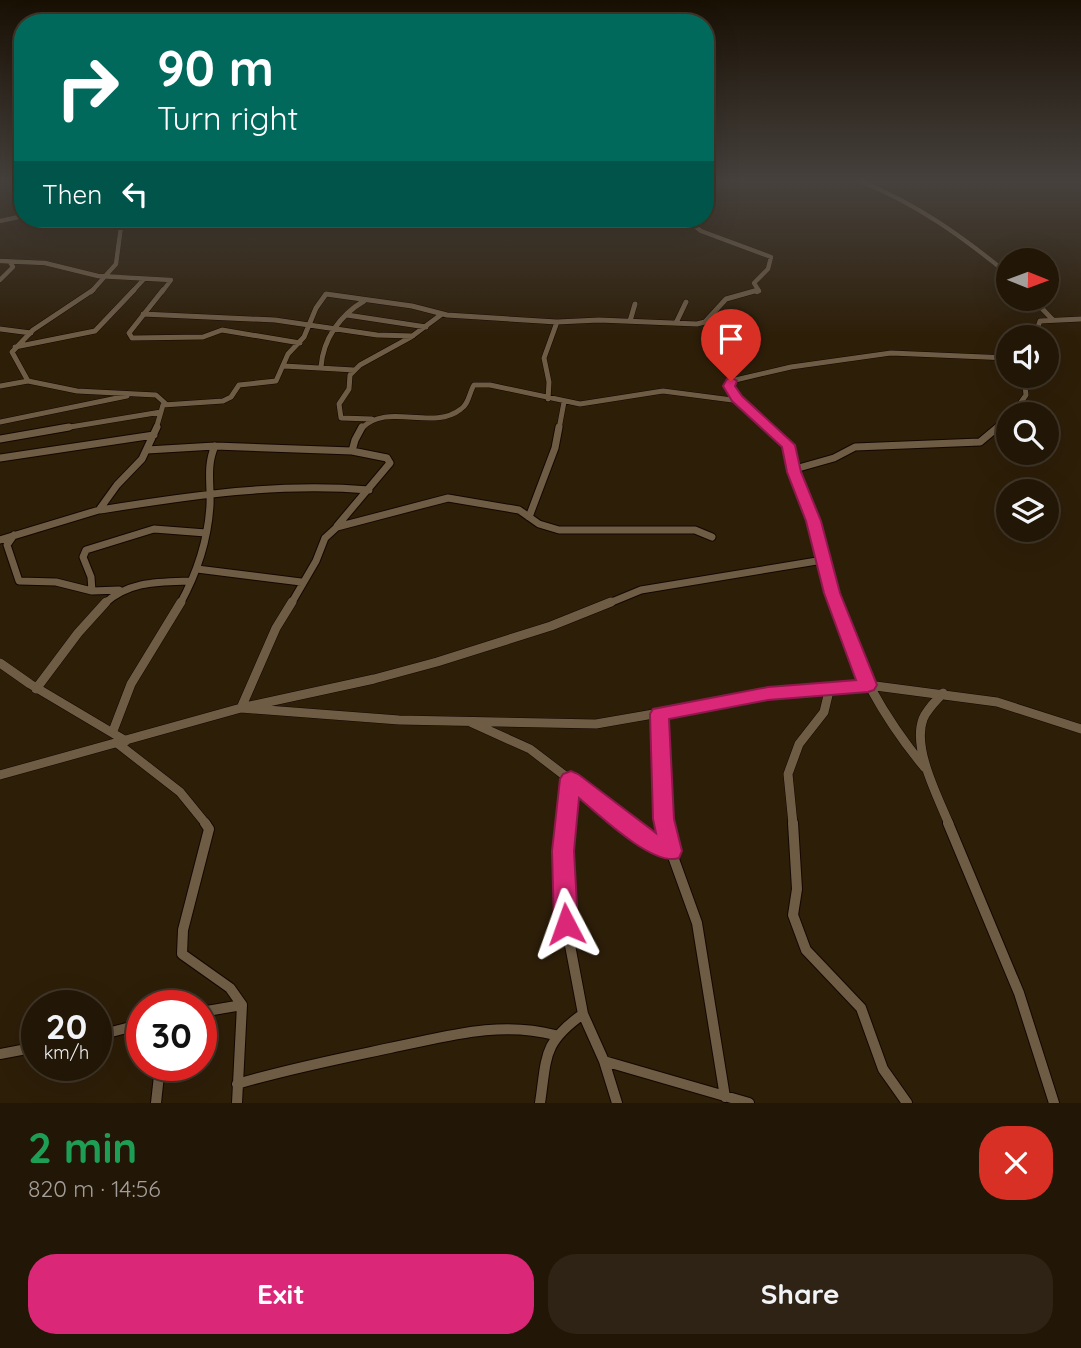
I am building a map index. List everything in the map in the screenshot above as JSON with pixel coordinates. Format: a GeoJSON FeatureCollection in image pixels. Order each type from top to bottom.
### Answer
{"type":"FeatureCollection","features":[{"type":"Feature","properties":{"kind":"street"},"geometry":{"type":"LineString","coordinates":[[13,350],[31,333],[87,295],[107,277],[118,259],[117,233]]}},
{"type":"Feature","properties":{"kind":"street"},"geometry":{"type":"LineString","coordinates":[[99,510],[117,485],[137,466],[147,450],[161,407],[166,404],[223,401],[231,397],[239,385],[276,381],[288,354],[300,343],[316,308],[326,294],[423,308],[442,314],[557,322],[702,324],[726,299],[759,291],[754,282],[768,269],[772,260],[763,252],[708,233]]}},
{"type":"Feature","properties":{"kind":"street"},"geometry":{"type":"LineString","coordinates":[[956,233],[996,265]]}},
{"type":"Feature","properties":{"kind":"street"},"geometry":{"type":"LineString","coordinates":[[0,261],[44,263],[107,277],[171,281],[135,322],[129,336],[203,337],[222,330],[300,343]]}},
{"type":"Feature","properties":{"kind":"street"},"geometry":{"type":"LineString","coordinates":[[0,280],[13,267],[10,262]]}},
{"type":"Feature","properties":{"kind":"street"},"geometry":{"type":"LineString","coordinates":[[0,354],[95,331],[144,279]]}},
{"type":"Feature","properties":{"kind":"street"},"geometry":{"type":"LineString","coordinates":[[321,367],[321,351],[335,329],[356,305],[368,300]]}},
{"type":"Feature","properties":{"kind":"street"},"geometry":{"type":"LineString","coordinates":[[676,323],[686,302]]}},
{"type":"Feature","properties":{"kind":"street"},"geometry":{"type":"LineString","coordinates":[[630,321],[635,304]]}},
{"type":"Feature","properties":{"kind":"street"},"geometry":{"type":"LineString","coordinates":[[1046,312],[1053,319]]}},
{"type":"Feature","properties":{"kind":"street"},"geometry":{"type":"LineString","coordinates":[[143,314],[251,319],[309,324],[377,335],[413,336]]}},
{"type":"Feature","properties":{"kind":"street"},"geometry":{"type":"LineString","coordinates":[[442,314],[413,336],[354,370],[350,376],[349,389],[339,404],[341,418],[423,417],[459,411],[465,406],[471,388],[478,384],[564,402],[595,403],[663,391],[740,401]]}},
{"type":"Feature","properties":{"kind":"street"},"geometry":{"type":"LineString","coordinates":[[347,315],[426,327]]}},
{"type":"Feature","properties":{"kind":"street"},"geometry":{"type":"LineString","coordinates":[[1037,325],[1053,319],[1081,319]]}},
{"type":"Feature","properties":{"kind":"street"},"geometry":{"type":"LineString","coordinates":[[548,399],[549,382],[544,358],[557,322]]}},
{"type":"Feature","properties":{"kind":"street"},"geometry":{"type":"LineString","coordinates":[[0,329],[31,333]]}},
{"type":"Feature","properties":{"kind":"street"},"geometry":{"type":"LineString","coordinates":[[13,350],[28,381]]}},
{"type":"Feature","properties":{"kind":"street"},"geometry":{"type":"LineString","coordinates":[[927,771],[907,747],[868,685],[836,606],[814,521],[788,445],[740,401],[729,386],[731,381],[818,362],[900,353],[996,357]]}},
{"type":"Feature","properties":{"kind":"street"},"geometry":{"type":"LineString","coordinates":[[284,366],[354,370]]}},
{"type":"Feature","properties":{"kind":"street"},"geometry":{"type":"LineString","coordinates":[[0,386],[28,381],[78,391],[141,393],[162,397],[166,404]]}},
{"type":"Feature","properties":{"kind":"street"},"geometry":{"type":"LineString","coordinates":[[0,422],[141,393]]}},
{"type":"Feature","properties":{"kind":"street"},"geometry":{"type":"LineString","coordinates":[[529,517],[548,474],[564,402]]}},
{"type":"Feature","properties":{"kind":"street"},"geometry":{"type":"LineString","coordinates":[[0,439],[161,412]]}},
{"type":"Feature","properties":{"kind":"street"},"geometry":{"type":"LineString","coordinates":[[352,451],[356,435],[372,419]]}},
{"type":"Feature","properties":{"kind":"street"},"geometry":{"type":"LineString","coordinates":[[795,469],[834,458],[855,447],[980,442],[996,429]]}},
{"type":"Feature","properties":{"kind":"street"},"geometry":{"type":"LineString","coordinates":[[0,458],[154,435]]}},
{"type":"Feature","properties":{"kind":"street"},"geometry":{"type":"LineString","coordinates":[[147,450],[215,446],[352,451],[390,460],[384,472],[325,538],[316,561],[301,582],[255,671],[241,708]]}},
{"type":"Feature","properties":{"kind":"street"},"geometry":{"type":"LineString","coordinates":[[113,731],[119,704],[132,678],[197,569],[206,533],[210,491],[207,467],[215,446]]}},
{"type":"Feature","properties":{"kind":"street"},"geometry":{"type":"LineString","coordinates":[[0,540],[99,510],[210,491],[303,484],[369,490]]}},
{"type":"Feature","properties":{"kind":"street"},"geometry":{"type":"LineString","coordinates":[[337,527],[448,498],[519,510],[545,527],[559,530],[695,530],[712,537]]}},
{"type":"Feature","properties":{"kind":"street"},"geometry":{"type":"LineString","coordinates":[[92,591],[91,577],[83,557],[86,550],[154,529],[206,533]]}},
{"type":"Feature","properties":{"kind":"street"},"geometry":{"type":"LineString","coordinates":[[14,535],[7,545],[19,581],[56,582],[92,591],[190,581]]}},
{"type":"Feature","properties":{"kind":"street"},"geometry":{"type":"LineString","coordinates":[[0,775],[241,708],[374,679],[437,662],[551,626],[641,590],[823,560]]}},
{"type":"Feature","properties":{"kind":"street"},"geometry":{"type":"LineString","coordinates":[[197,569],[301,582]]}},
{"type":"Feature","properties":{"kind":"street"},"geometry":{"type":"LineString","coordinates":[[36,689],[96,612],[121,590]]}},
{"type":"Feature","properties":{"kind":"street"},"geometry":{"type":"LineString","coordinates":[[0,663],[36,689],[90,716],[113,731],[121,742],[172,785],[203,817],[209,828],[207,844],[190,895],[183,930],[182,954],[195,967],[226,982],[237,993],[242,1005],[237,1103]]}},
{"type":"Feature","properties":{"kind":"street"},"geometry":{"type":"LineString","coordinates":[[241,708],[399,720],[596,724],[768,694],[868,685],[997,702],[1081,729]]}},
{"type":"Feature","properties":{"kind":"street"},"geometry":{"type":"LineString","coordinates":[[830,687],[824,712],[799,744],[788,774],[797,860],[797,889],[793,915],[806,950],[861,1008],[883,1069],[908,1103]]}},
{"type":"Feature","properties":{"kind":"street"},"geometry":{"type":"LineString","coordinates":[[943,693],[924,713],[920,733],[927,771],[1019,993],[1054,1103]]}},
{"type":"Feature","properties":{"kind":"street"},"geometry":{"type":"LineString","coordinates":[[659,714],[664,819],[671,851],[696,923],[725,1097]]}},
{"type":"Feature","properties":{"kind":"street"},"geometry":{"type":"LineString","coordinates":[[467,720],[531,749],[641,836],[671,851]]}},
{"type":"Feature","properties":{"kind":"street"},"geometry":{"type":"LineString","coordinates":[[571,779],[562,881],[572,967],[583,1014],[604,1061],[617,1103]]}},
{"type":"Feature","properties":{"kind":"street"},"geometry":{"type":"LineString","coordinates":[[217,1009],[242,1005]]}},
{"type":"Feature","properties":{"kind":"street"},"geometry":{"type":"LineString","coordinates":[[540,1103],[546,1053],[555,1035],[583,1014]]}},
{"type":"Feature","properties":{"kind":"street"},"geometry":{"type":"LineString","coordinates":[[237,1084],[286,1069],[491,1028],[533,1029],[555,1035]]}},
{"type":"Feature","properties":{"kind":"street"},"geometry":{"type":"LineString","coordinates":[[0,1054],[21,1051]]}},
{"type":"Feature","properties":{"kind":"street"},"geometry":{"type":"LineString","coordinates":[[604,1061],[703,1097],[725,1097],[749,1103]]}},
{"type":"Feature","properties":{"kind":"street"},"geometry":{"type":"LineString","coordinates":[[156,1103],[158,1081]]}},
{"type":"Feature","properties":{"kind":"route"},"geometry":{"type":"LineString","coordinates":[[566,924],[562,881],[563,851],[571,779],[641,836],[671,851],[664,819],[659,714],[809,688],[868,685],[860,671],[832,593],[814,521],[794,472],[788,445],[737,398],[729,386],[731,381]]}}]}
